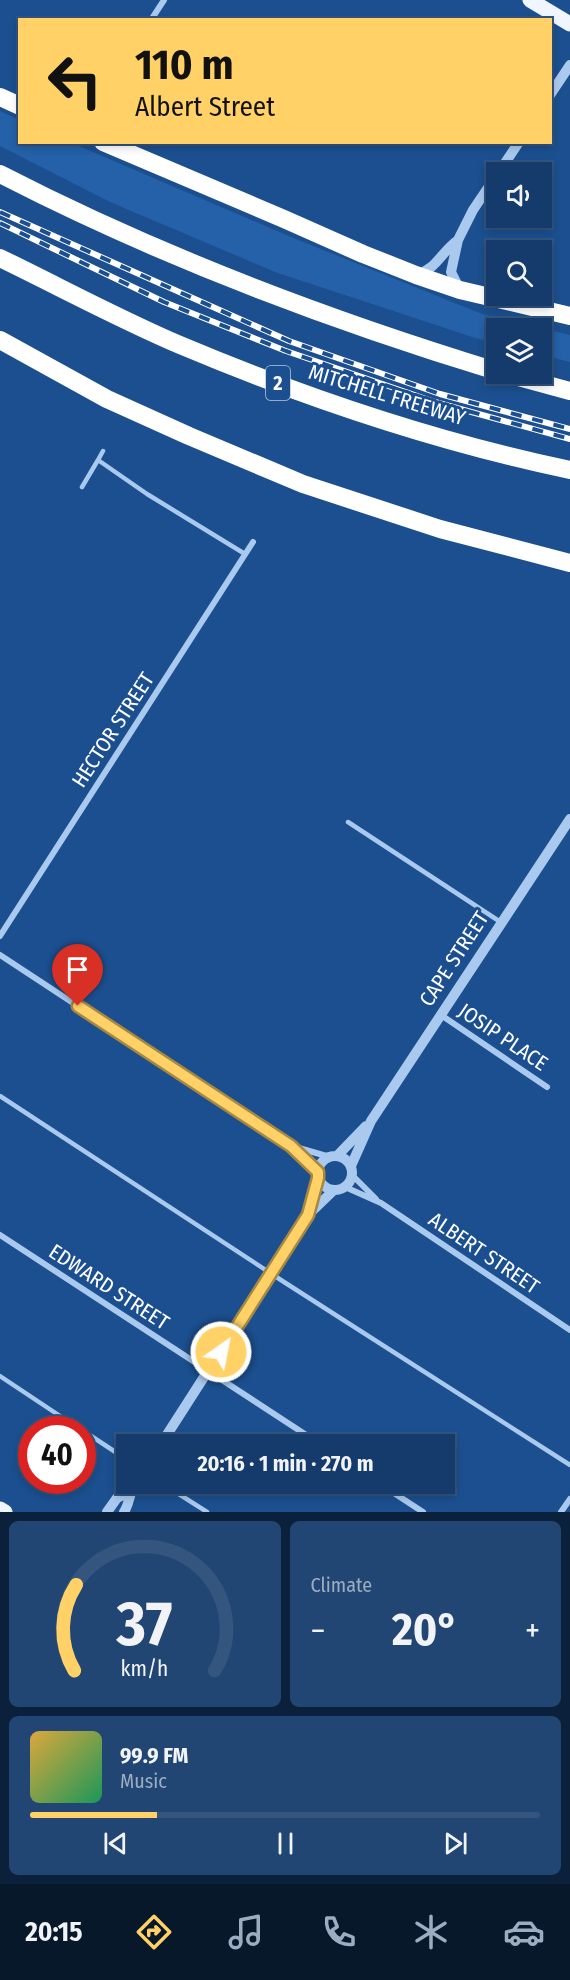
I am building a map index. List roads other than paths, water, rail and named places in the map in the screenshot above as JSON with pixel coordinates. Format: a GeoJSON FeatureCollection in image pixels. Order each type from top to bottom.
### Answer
{"type":"FeatureCollection","features":[{"type":"Feature","properties":{"kind":"highway"},"geometry":{"type":"LineString","coordinates":[[0,97],[18,105]]}},
{"type":"Feature","properties":{"kind":"highway"},"geometry":{"type":"LineString","coordinates":[[108,144],[416,275],[460,290],[570,316]]}},
{"type":"Feature","properties":{"kind":"highway"},"geometry":{"type":"LineString","coordinates":[[0,174],[105,226],[258,290],[396,339],[486,367]]}},
{"type":"Feature","properties":{"kind":"highway","name":"MITCHELL FREEWAY"},"geometry":{"type":"LineString","coordinates":[[0,258],[179,345],[307,394],[371,417],[570,470]]}},
{"type":"Feature","properties":{"kind":"highway"},"geometry":{"type":"LineString","coordinates":[[0,340],[107,399],[303,484],[440,530],[570,563]]}},
{"type":"Feature","properties":{"kind":"highway"},"geometry":{"type":"LineString","coordinates":[[544,384],[570,391]]}},
{"type":"Feature","properties":{"kind":"main road"},"geometry":{"type":"LineString","coordinates":[[530,0],[570,24]]}},
{"type":"Feature","properties":{"kind":"main road"},"geometry":{"type":"LineString","coordinates":[[0,1509],[5,1512]]}},
{"type":"Feature","properties":{"kind":"street"},"geometry":{"type":"LineString","coordinates":[[152,18],[164,0]]}},
{"type":"Feature","properties":{"kind":"street"},"geometry":{"type":"LineString","coordinates":[[552,92],[570,64]]}},
{"type":"Feature","properties":{"kind":"street"},"geometry":{"type":"LineString","coordinates":[[506,162],[518,144]]}},
{"type":"Feature","properties":{"kind":"street"},"geometry":{"type":"LineString","coordinates":[[460,290],[451,272],[458,240],[473,210],[486,191]]}},
{"type":"Feature","properties":{"kind":"street"},"geometry":{"type":"LineString","coordinates":[[416,275],[426,272],[437,264],[447,248],[458,240]]}},
{"type":"Feature","properties":{"kind":"street","name":"HECTOR STREET"},"geometry":{"type":"LineString","coordinates":[[0,936],[253,542]]}},
{"type":"Feature","properties":{"kind":"street","name":"CAPE STREET"},"geometry":{"type":"LineString","coordinates":[[334,1156],[370,1121],[570,819]]}},
{"type":"Feature","properties":{"kind":"street"},"geometry":{"type":"LineString","coordinates":[[0,956],[291,1146],[318,1175],[324,1187],[334,1191]]}},
{"type":"Feature","properties":{"kind":"street","name":"JOSIP PLACE"},"geometry":{"type":"LineString","coordinates":[[441,1015],[547,1087]]}},
{"type":"Feature","properties":{"kind":"street","name":"CAPE STREET"},"geometry":{"type":"LineString","coordinates":[[352,1171],[370,1121]]}},
{"type":"Feature","properties":{"kind":"street"},"geometry":{"type":"LineString","coordinates":[[167,1434],[308,1215],[334,1191],[345,1187],[352,1171],[342,1157],[291,1146]]}},
{"type":"Feature","properties":{"kind":"street"},"geometry":{"type":"LineString","coordinates":[[308,1215],[324,1160],[334,1156]]}},
{"type":"Feature","properties":{"kind":"street","name":"ALBERT STREET"},"geometry":{"type":"LineString","coordinates":[[352,1171],[381,1203]]}},
{"type":"Feature","properties":{"kind":"street","name":"ALBERT STREET"},"geometry":{"type":"LineString","coordinates":[[345,1187],[381,1203],[570,1330]]}},
{"type":"Feature","properties":{"kind":"street","name":"EDWARD STREET"},"geometry":{"type":"LineString","coordinates":[[0,1235],[304,1434]]}},
{"type":"Feature","properties":{"kind":"street"},"geometry":{"type":"LineString","coordinates":[[107,1512],[117,1498],[123,1494]]}},
{"type":"Feature","properties":{"kind":"street"},"geometry":{"type":"LineString","coordinates":[[124,1512],[129,1504],[131,1494]]}},
{"type":"Feature","properties":{"kind":"street"},"geometry":{"type":"LineString","coordinates":[[395,1494],[423,1512]]}},
{"type":"Feature","properties":{"kind":"street"},"geometry":{"type":"LineString","coordinates":[[561,1512],[570,1498]]}},
{"type":"Feature","properties":{"kind":"lane"},"geometry":{"type":"LineString","coordinates":[[82,487],[103,451]]}},
{"type":"Feature","properties":{"kind":"lane"},"geometry":{"type":"LineString","coordinates":[[98,460],[147,494],[246,554]]}},
{"type":"Feature","properties":{"kind":"lane"},"geometry":{"type":"LineString","coordinates":[[348,822],[501,923]]}},
{"type":"Feature","properties":{"kind":"lane"},"geometry":{"type":"LineString","coordinates":[[0,1096],[570,1465]]}},
{"type":"Feature","properties":{"kind":"lane"},"geometry":{"type":"LineString","coordinates":[[0,1376],[61,1416]]}},
{"type":"Feature","properties":{"kind":"lane"},"geometry":{"type":"LineString","coordinates":[[96,1439],[116,1452]]}},
{"type":"Feature","properties":{"kind":"lane"},"geometry":{"type":"LineString","coordinates":[[179,1494],[207,1512]]}},
{"type":"Feature","properties":{"kind":"railway"},"geometry":{"type":"LineString","coordinates":[[0,212],[289,341],[440,394],[570,429]]}},
{"type":"Feature","properties":{"kind":"railway"},"geometry":{"type":"LineString","coordinates":[[0,223],[164,302],[286,351],[435,402],[570,439]]}}]}
